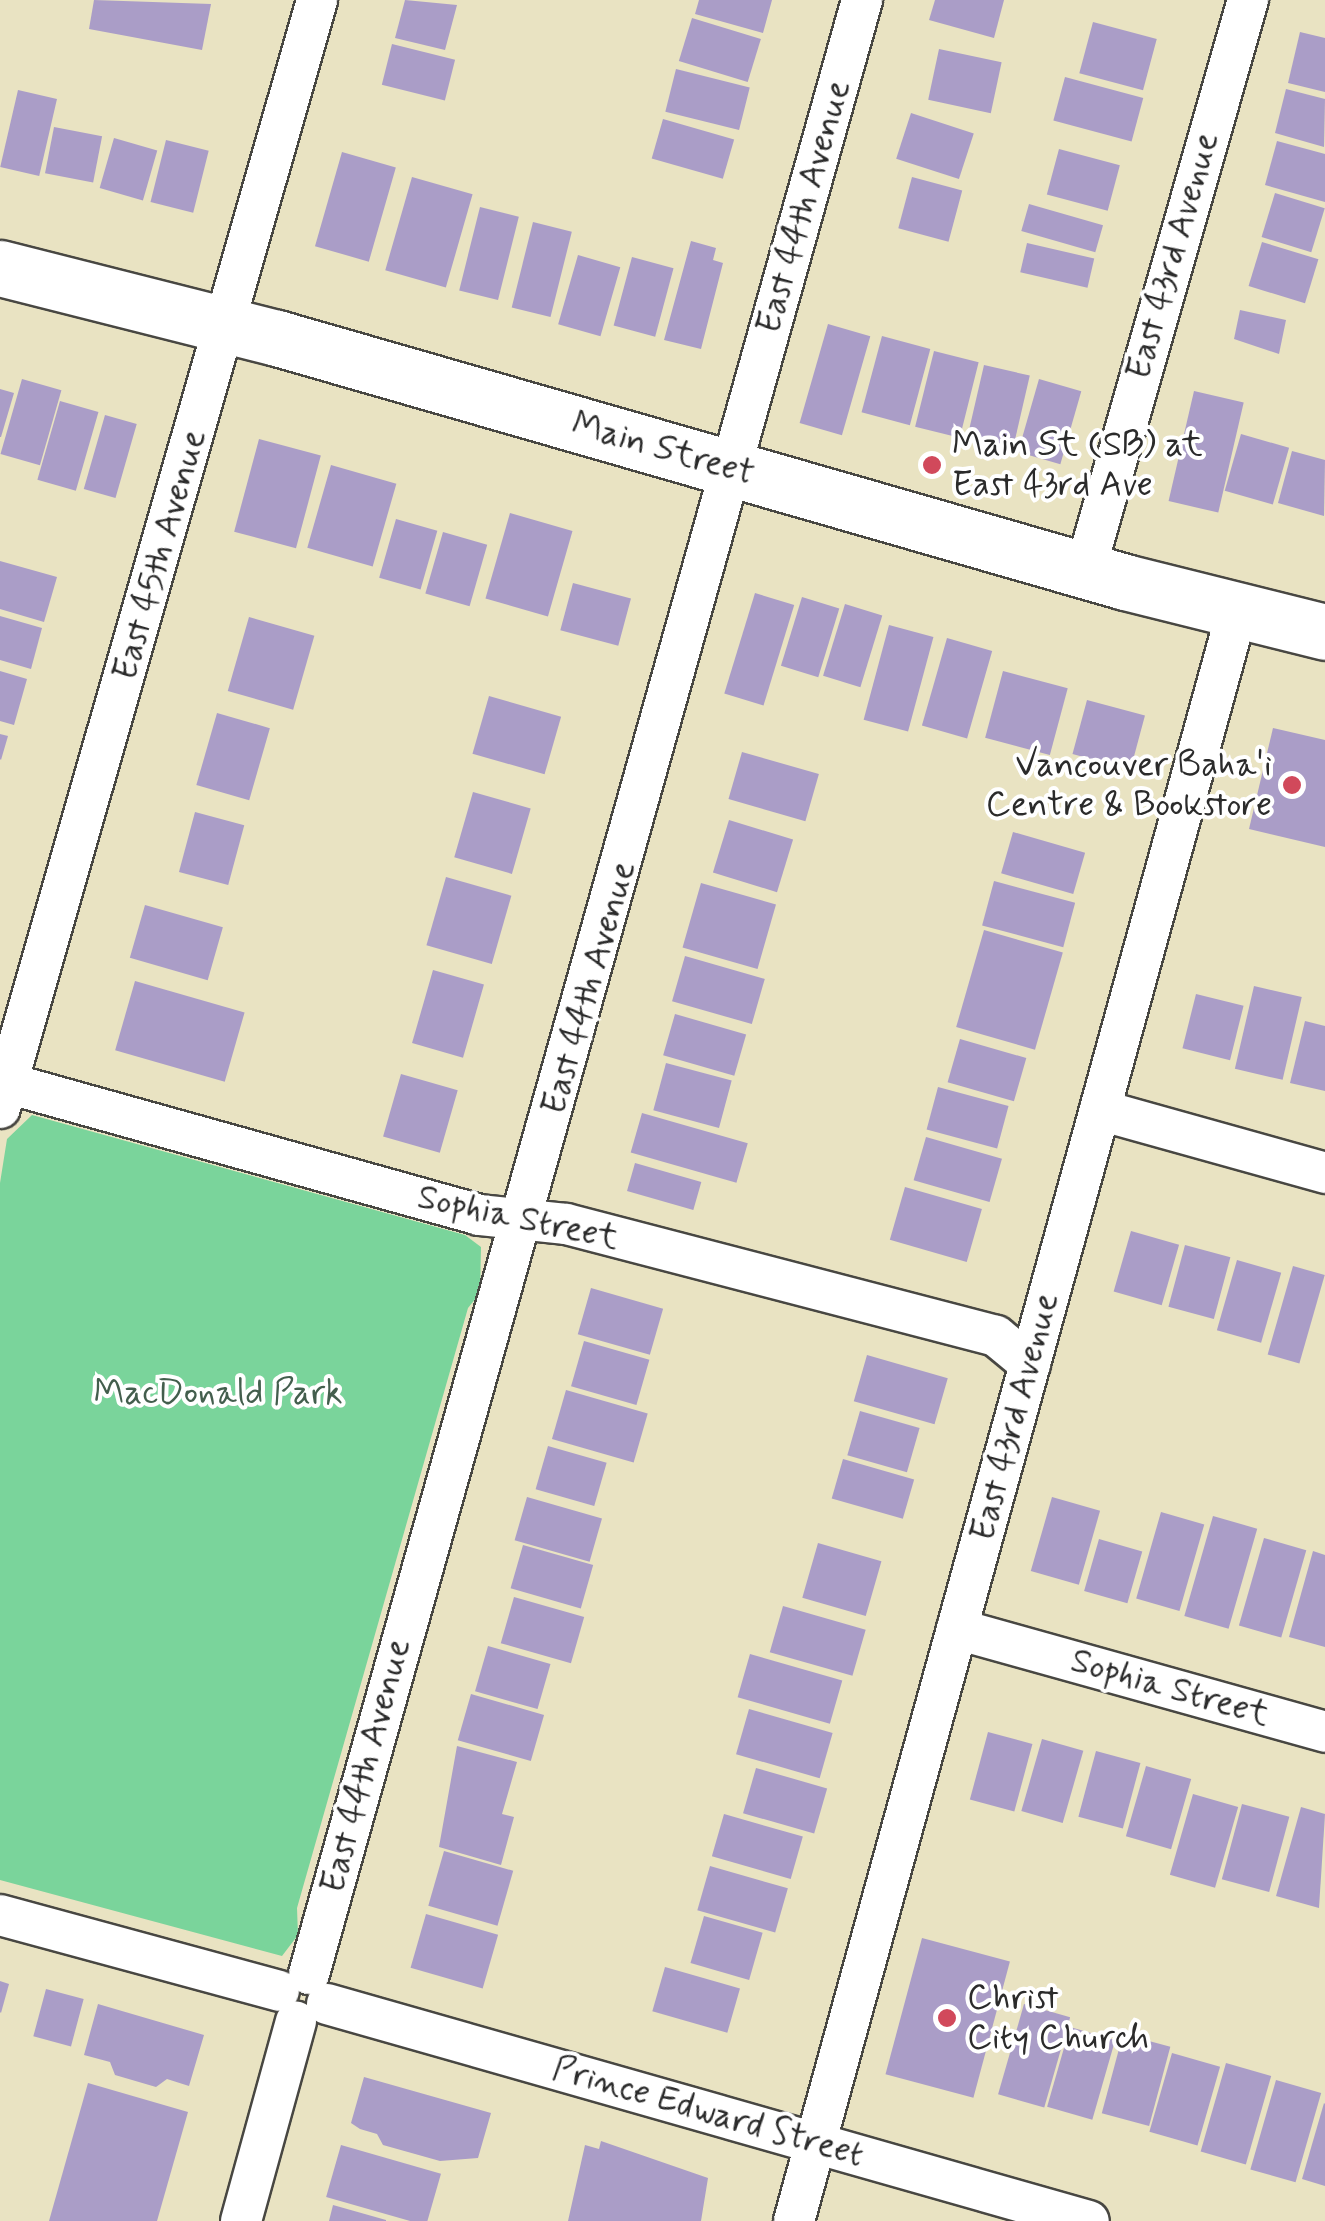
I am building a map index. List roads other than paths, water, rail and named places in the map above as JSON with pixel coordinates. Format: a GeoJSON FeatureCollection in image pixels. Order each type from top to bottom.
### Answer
{"type":"FeatureCollection","features":[{"type":"Feature","properties":{"kind":"main road","name":"Main Street"},"geometry":{"type":"LineString","coordinates":[[0,268],[226,324],[1085,571],[1325,632]]}},
{"type":"Feature","properties":{"kind":"street","name":"East 45th Avenue"},"geometry":{"type":"LineString","coordinates":[[2,1091],[157,567],[317,0]]}},
{"type":"Feature","properties":{"kind":"street","name":"East 44th Avenue"},"geometry":{"type":"LineString","coordinates":[[241,2221],[862,0]]}},
{"type":"Feature","properties":{"kind":"street","name":"East 43rd Avenue"},"geometry":{"type":"LineString","coordinates":[[1085,571],[1248,0]]}},
{"type":"Feature","properties":{"kind":"street","name":"East 43rd Avenue"},"geometry":{"type":"LineString","coordinates":[[794,2221],[1237,612]]}},
{"type":"Feature","properties":{"kind":"street","name":"Sophia Street"},"geometry":{"type":"LineString","coordinates":[[2,1091],[479,1215],[566,1224],[996,1336],[1030,1364]]}},
{"type":"Feature","properties":{"kind":"street"},"geometry":{"type":"LineString","coordinates":[[1100,1110],[1325,1173]]}},
{"type":"Feature","properties":{"kind":"street","name":"Sophia Street"},"geometry":{"type":"LineString","coordinates":[[957,1628],[1325,1732]]}},
{"type":"Feature","properties":{"kind":"street","name":"Prince Edward Street"},"geometry":{"type":"LineString","coordinates":[[0,1915],[303,1997],[1089,2221]]}},
{"type":"Feature","properties":{"kind":"place","name":"Main St (SB) at East 43rd Ave"},"geometry":{"type":"Point","coordinates":[932,465]}},
{"type":"Feature","properties":{"kind":"place","name":"Vancouver Baha'i Centre & Bookstore"},"geometry":{"type":"Point","coordinates":[1292,785]}},
{"type":"Feature","properties":{"kind":"place","name":"Christ City Church"},"geometry":{"type":"Point","coordinates":[947,2018]}},
{"type":"Feature","properties":{"kind":"park label","name":"MacDonald Park"},"geometry":{"type":"Point","coordinates":[218,1393]}}]}
